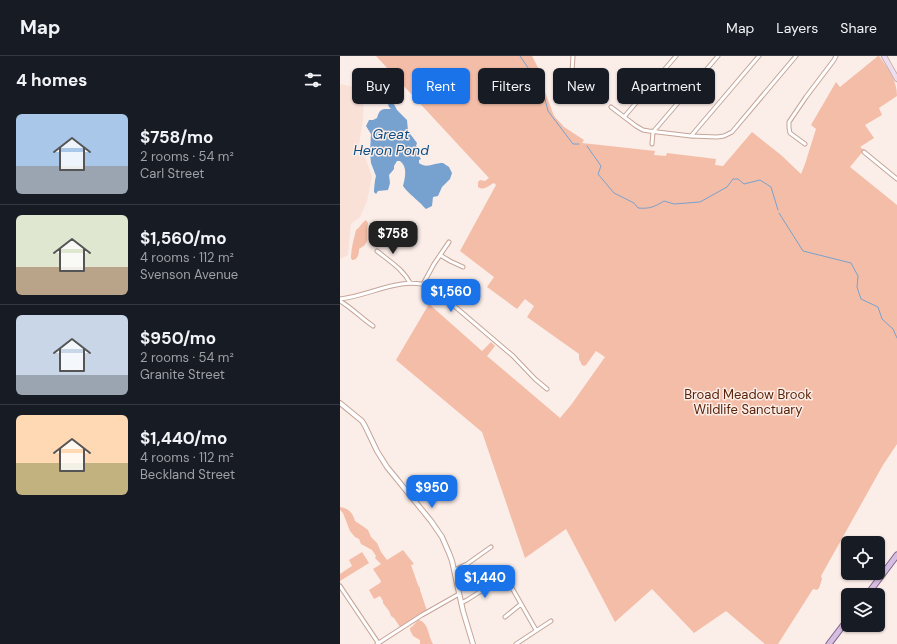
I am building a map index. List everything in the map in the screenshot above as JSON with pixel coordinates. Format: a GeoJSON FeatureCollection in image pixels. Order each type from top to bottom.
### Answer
{"type":"FeatureCollection","features":[{"type":"Feature","properties":{"kind":"main road"},"geometry":{"type":"LineString","coordinates":[[884,56],[897,79]]}},
{"type":"Feature","properties":{"kind":"main road"},"geometry":{"type":"LineString","coordinates":[[871,588],[897,555]]}},
{"type":"Feature","properties":{"kind":"main road"},"geometry":{"type":"LineString","coordinates":[[829,644],[841,628]]}},
{"type":"Feature","properties":{"kind":"street"},"geometry":{"type":"LineString","coordinates":[[572,68],[573,56]]}},
{"type":"Feature","properties":{"kind":"street"},"geometry":{"type":"LineString","coordinates":[[624,117],[676,56]]}},
{"type":"Feature","properties":{"kind":"street"},"geometry":{"type":"LineString","coordinates":[[652,144],[653,132],[718,56]]}},
{"type":"Feature","properties":{"kind":"street"},"geometry":{"type":"LineString","coordinates":[[691,136],[759,56]]}},
{"type":"Feature","properties":{"kind":"street"},"geometry":{"type":"LineString","coordinates":[[611,107],[643,130],[691,136],[724,136],[730,133],[796,56]]}},
{"type":"Feature","properties":{"kind":"street"},"geometry":{"type":"LineString","coordinates":[[805,144],[790,132],[789,122],[836,56]]}},
{"type":"Feature","properties":{"kind":"street"},"geometry":{"type":"LineString","coordinates":[[864,152],[897,179]]}},
{"type":"Feature","properties":{"kind":"street"},"geometry":{"type":"LineString","coordinates":[[423,284],[449,242]]}},
{"type":"Feature","properties":{"kind":"street"},"geometry":{"type":"LineString","coordinates":[[377,251],[401,270],[408,278],[410,283]]}},
{"type":"Feature","properties":{"kind":"street"},"geometry":{"type":"LineString","coordinates":[[440,255],[463,267]]}},
{"type":"Feature","properties":{"kind":"street"},"geometry":{"type":"LineString","coordinates":[[340,300],[410,283],[423,284],[432,287],[513,356],[547,389]]}},
{"type":"Feature","properties":{"kind":"street"},"geometry":{"type":"LineString","coordinates":[[340,300],[373,326]]}},
{"type":"Feature","properties":{"kind":"street"},"geometry":{"type":"LineString","coordinates":[[340,403],[362,421],[376,451],[387,467],[438,530],[449,553],[472,644]]}},
{"type":"Feature","properties":{"kind":"street"},"geometry":{"type":"LineString","coordinates":[[454,570],[467,564],[491,547]]}},
{"type":"Feature","properties":{"kind":"street"},"geometry":{"type":"LineString","coordinates":[[461,603],[504,578],[508,581],[536,630]]}},
{"type":"Feature","properties":{"kind":"street"},"geometry":{"type":"LineString","coordinates":[[340,586],[378,644],[422,615],[459,594]]}},
{"type":"Feature","properties":{"kind":"street"},"geometry":{"type":"LineString","coordinates":[[505,617],[521,604]]}},
{"type":"Feature","properties":{"kind":"street"},"geometry":{"type":"LineString","coordinates":[[516,644],[551,621]]}},
{"type":"Feature","properties":{"kind":"shaded area"},"geometry":{"type":"Polygon","coordinates":[[[340,84],[352,87],[352,104],[364,104],[358,152],[365,157],[372,177],[367,201],[360,217],[351,224],[348,255],[340,259],[340,84]]]}},
{"type":"Feature","properties":{"kind":"green space","name":"Broad Meadow Brook Wildlife Sanctuary"},"geometry":{"type":"Polygon","coordinates":[[[376,56],[532,56],[538,68],[478,68],[478,104],[545,104],[545,92],[554,116],[564,127],[584,140],[582,143],[655,151],[654,155],[666,156],[667,153],[716,159],[715,165],[723,166],[752,132],[781,155],[801,174],[816,129],[811,125],[836,82],[840,87],[878,56],[886,65],[894,80],[897,96],[879,108],[882,115],[865,125],[874,138],[860,147],[864,150],[850,167],[897,205],[897,444],[883,465],[843,536],[841,536],[841,540],[821,576],[822,579],[819,588],[817,590],[813,589],[778,644],[765,644],[726,611],[694,633],[652,589],[615,622],[566,529],[525,558],[482,432],[396,360],[429,304],[482,351],[491,342],[495,346],[487,356],[560,418],[605,357],[596,351],[586,365],[582,365],[579,359],[579,354],[527,317],[534,306],[525,299],[517,309],[487,287],[494,277],[460,251],[496,185],[494,183],[484,188],[478,187],[478,182],[480,180],[485,181],[489,178],[420,104],[470,104],[470,68],[412,68],[412,95],[404,86],[404,68],[387,68],[376,56]]]}},
{"type":"Feature","properties":{"kind":"green space"},"geometry":{"type":"Polygon","coordinates":[[[366,220],[368,223],[367,241],[365,245],[359,249],[357,258],[352,260],[351,258],[356,230],[366,220]]]}},
{"type":"Feature","properties":{"kind":"green space"},"geometry":{"type":"Polygon","coordinates":[[[340,507],[350,511],[355,521],[368,530],[371,537],[377,543],[387,560],[403,550],[414,564],[411,565],[427,611],[400,627],[391,616],[380,596],[374,599],[369,590],[381,581],[373,569],[381,564],[375,558],[376,556],[372,550],[361,544],[359,539],[350,531],[340,507]]]}},
{"type":"Feature","properties":{"kind":"green space"},"geometry":{"type":"Polygon","coordinates":[[[362,552],[369,563],[340,581],[340,574],[352,566],[349,560],[362,552]]]}},
{"type":"Feature","properties":{"kind":"green space"},"geometry":{"type":"Polygon","coordinates":[[[419,620],[427,627],[433,644],[420,644],[420,640],[413,636],[410,628],[419,620]]]}},
{"type":"Feature","properties":{"kind":"water","name":"Great Heron Pond"},"geometry":{"type":"Polygon","coordinates":[[[388,104],[394,104],[397,110],[407,120],[408,131],[417,143],[416,146],[420,150],[419,156],[421,159],[419,160],[419,163],[427,166],[443,163],[449,167],[452,173],[450,179],[442,187],[438,196],[433,197],[432,206],[426,209],[403,186],[405,169],[403,163],[400,161],[397,161],[394,169],[389,175],[390,183],[388,190],[378,191],[376,194],[374,192],[376,176],[371,163],[371,134],[366,126],[369,120],[377,118],[379,112],[385,109],[391,109],[388,104]]]}},
{"type":"Feature","properties":{"kind":"waterway"},"geometry":{"type":"LineString","coordinates":[[520,56],[528,68]]}},
{"type":"Feature","properties":{"kind":"waterway"},"geometry":{"type":"LineString","coordinates":[[545,100],[548,111],[573,144],[579,144]]}},
{"type":"Feature","properties":{"kind":"waterway"},"geometry":{"type":"LineString","coordinates":[[587,146],[601,166],[598,174],[614,193],[634,203],[638,208],[652,207],[664,201],[674,204],[700,202],[727,187],[733,179],[738,179],[744,184],[760,180],[771,187],[778,210]]}},
{"type":"Feature","properties":{"kind":"waterway"},"geometry":{"type":"LineString","coordinates":[[779,213],[803,251],[851,263],[858,276],[857,287],[861,299],[878,307],[882,319],[893,329],[897,338]]}}]}
